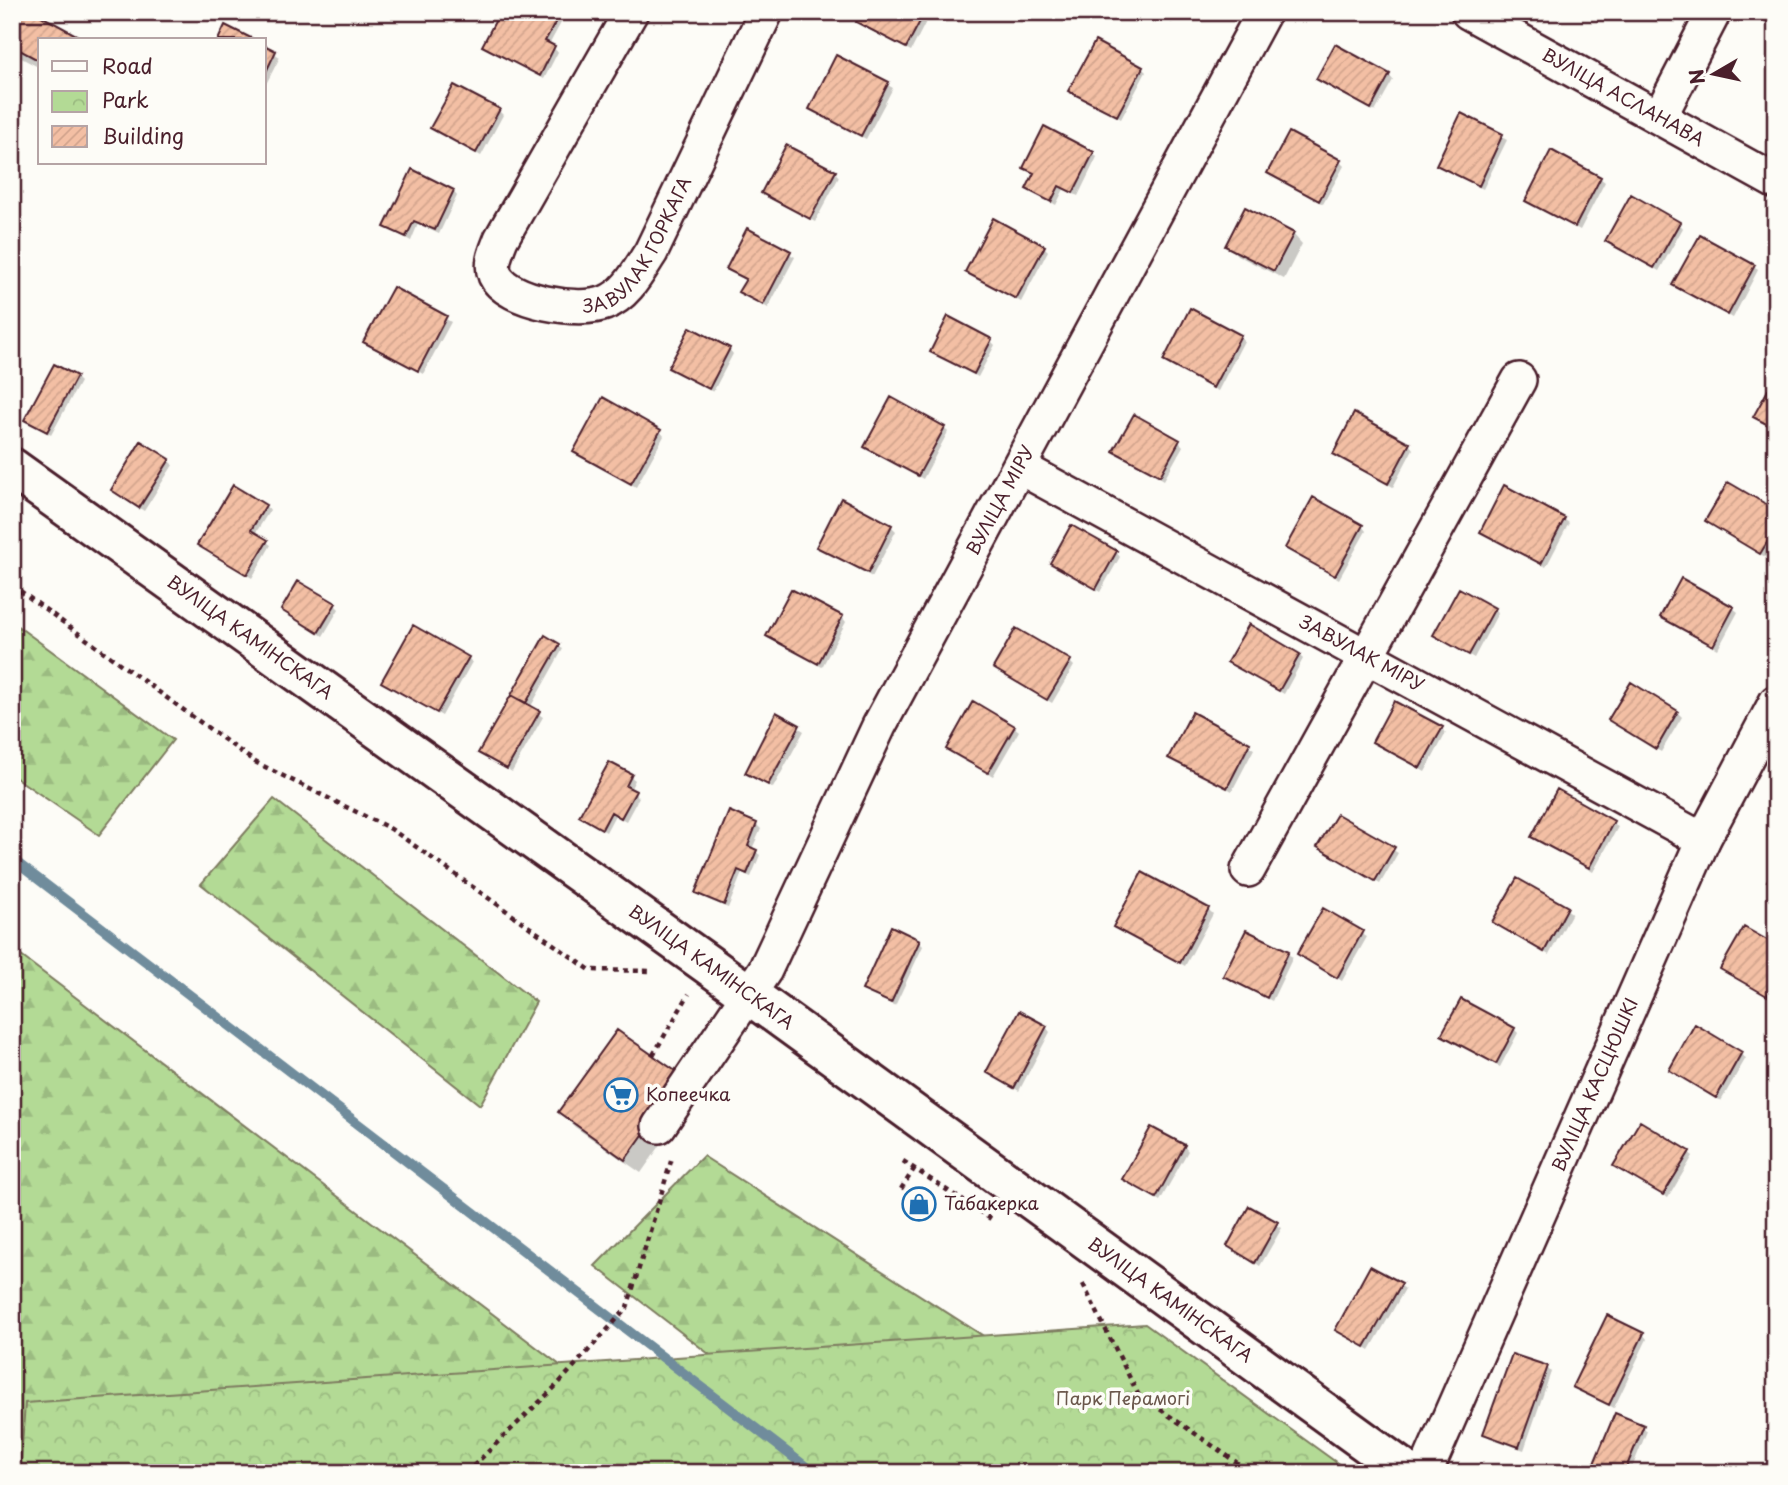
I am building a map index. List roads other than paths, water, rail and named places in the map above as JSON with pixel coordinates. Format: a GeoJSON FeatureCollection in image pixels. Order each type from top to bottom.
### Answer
{"type":"FeatureCollection","features":[{"type":"Feature","properties":{"kind":"main road","name":"ВУЛІЦА КАМІНСКАГА"},"geometry":{"type":"LineString","coordinates":[[12,468],[749,995],[1408,1473]]}},
{"type":"Feature","properties":{"kind":"street","name":"ЗАВУЛАК ГОРКАГА"},"geometry":{"type":"LineString","coordinates":[[631,12],[501,239],[493,259],[495,276],[508,288],[531,299],[579,308],[606,303],[628,287],[651,252],[766,12]]}},
{"type":"Feature","properties":{"kind":"street","name":"ВУЛІЦА МІРУ"},"geometry":{"type":"LineString","coordinates":[[667,1135],[734,1011],[749,995],[765,970],[878,726],[1021,468],[1264,12]]}},
{"type":"Feature","properties":{"kind":"street","name":"ВУЛІЦА АСЛАНАВА"},"geometry":{"type":"LineString","coordinates":[[1468,12],[1776,182]]}},
{"type":"Feature","properties":{"kind":"street"},"geometry":{"type":"LineString","coordinates":[[1660,116],[1714,12]]}},
{"type":"Feature","properties":{"kind":"street"},"geometry":{"type":"LineString","coordinates":[[1248,870],[1519,380]]}},
{"type":"Feature","properties":{"kind":"street","name":"ЗАВУЛАК МІРУ"},"geometry":{"type":"LineString","coordinates":[[1021,468],[1703,840]]}},
{"type":"Feature","properties":{"kind":"street","name":"ВУЛІЦА КАСЦЮШКІ"},"geometry":{"type":"LineString","coordinates":[[1425,1473],[1703,840],[1776,702]]}},
{"type":"Feature","properties":{"kind":"waterway"},"geometry":{"type":"LineString","coordinates":[[12,859],[814,1473]]}},
{"type":"Feature","properties":{"kind":"place","name":"Копеечка"},"geometry":{"type":"Point","coordinates":[621,1095]}},
{"type":"Feature","properties":{"kind":"place","name":"Табакерка"},"geometry":{"type":"Point","coordinates":[919,1204]}},
{"type":"Feature","properties":{"kind":"park label","name":"Парк Перамогі"},"geometry":{"type":"Point","coordinates":[1123,1399]}}]}
